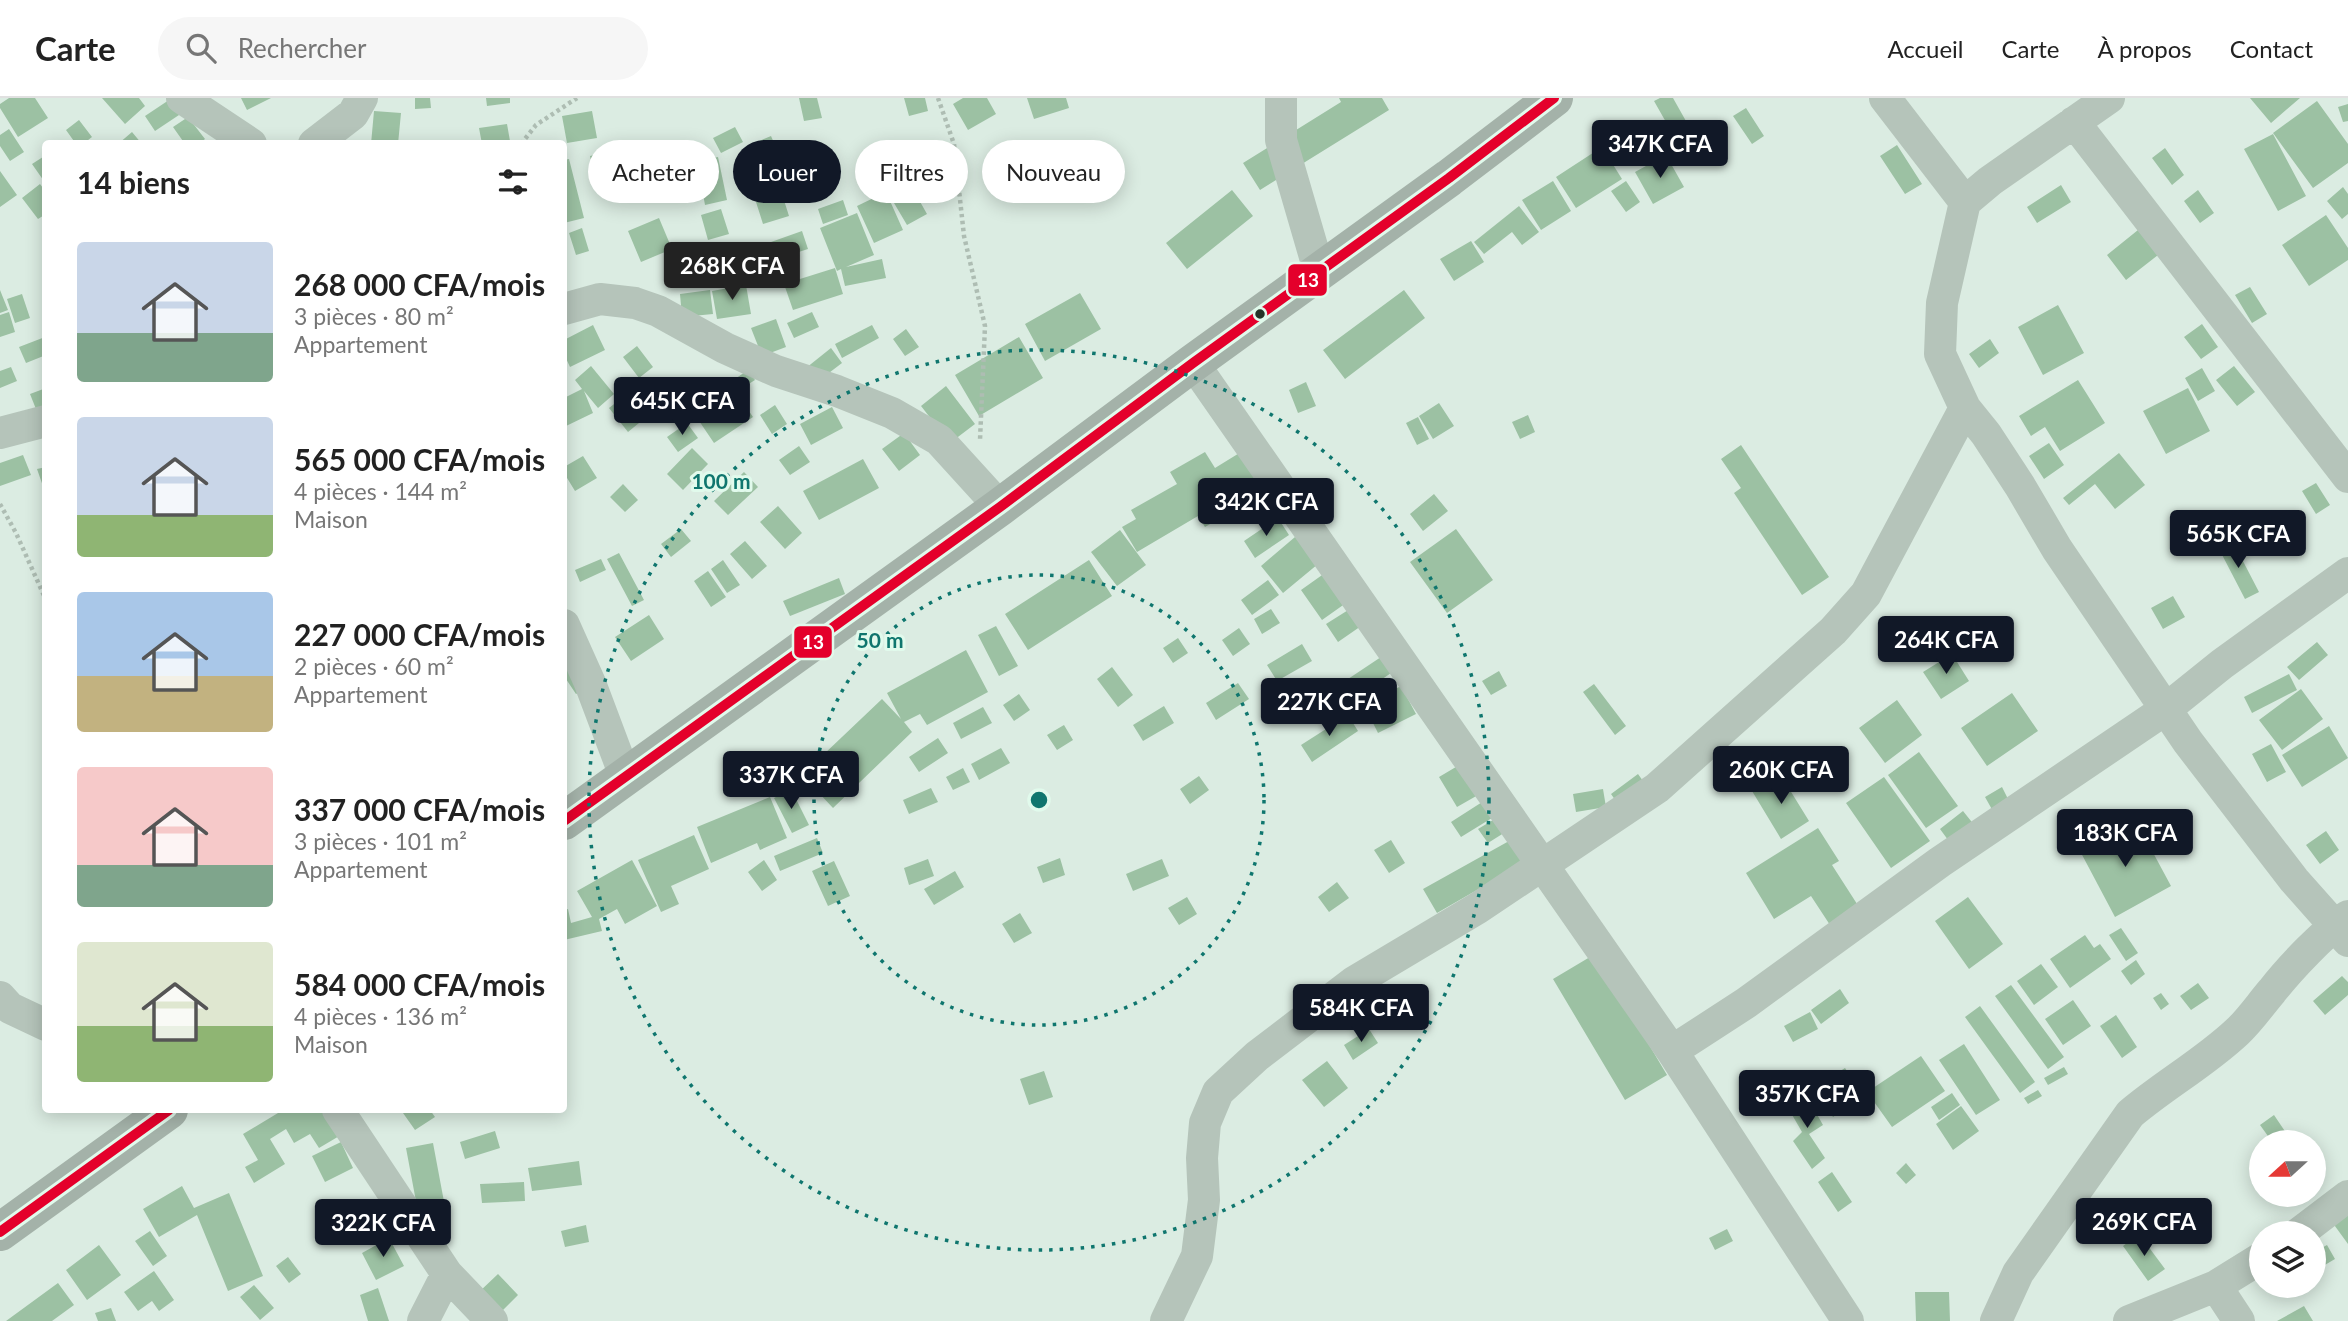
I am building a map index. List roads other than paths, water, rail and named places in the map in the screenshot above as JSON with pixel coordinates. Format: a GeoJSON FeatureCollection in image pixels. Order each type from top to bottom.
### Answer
{"type":"FeatureCollection","features":[{"type":"Feature","properties":{"kind":"main road"},"geometry":{"type":"LineString","coordinates":[[567,819],[990,495],[1193,363],[1320,274],[1554,98]]}},
{"type":"Feature","properties":{"kind":"main road"},"geometry":{"type":"LineString","coordinates":[[0,1232],[165,1113]]}},
{"type":"Feature","properties":{"kind":"street"},"geometry":{"type":"LineString","coordinates":[[183,98],[245,140]]}},
{"type":"Feature","properties":{"kind":"street"},"geometry":{"type":"LineString","coordinates":[[319,140],[353,114],[362,98]]}},
{"type":"Feature","properties":{"kind":"street"},"geometry":{"type":"LineString","coordinates":[[1281,98],[1281,140],[1320,274]]}},
{"type":"Feature","properties":{"kind":"street"},"geometry":{"type":"LineString","coordinates":[[1885,98],[1965,202]]}},
{"type":"Feature","properties":{"kind":"street"},"geometry":{"type":"LineString","coordinates":[[1996,1321],[2018,1273],[2130,1114],[2238,1031],[2273,990],[2344,927],[2294,880],[2188,742],[2057,549],[1993,444],[1965,408],[1940,354],[1942,303],[1965,202],[1990,181],[2109,98]]}},
{"type":"Feature","properties":{"kind":"street"},"geometry":{"type":"LineString","coordinates":[[2074,122],[2348,477]]}},
{"type":"Feature","properties":{"kind":"street"},"geometry":{"type":"LineString","coordinates":[[567,308],[600,299],[635,303],[776,371],[892,413],[939,440],[990,495]]}},
{"type":"Feature","properties":{"kind":"street"},"geometry":{"type":"LineString","coordinates":[[1193,363],[1672,1051],[1848,1321]]}},
{"type":"Feature","properties":{"kind":"street"},"geometry":{"type":"LineString","coordinates":[[1166,1321],[1197,1256],[1204,1200],[1202,1158],[1205,1123],[1218,1092],[1257,1056],[1354,982],[1478,908],[1657,788],[1841,622],[1866,594],[1965,408]]}},
{"type":"Feature","properties":{"kind":"street"},"geometry":{"type":"LineString","coordinates":[[0,433],[42,422]]}},
{"type":"Feature","properties":{"kind":"street"},"geometry":{"type":"LineString","coordinates":[[1672,1051],[1746,1003],[1940,862],[2166,709],[2222,664],[2348,573]]}},
{"type":"Feature","properties":{"kind":"street"},"geometry":{"type":"LineString","coordinates":[[567,632],[590,683],[625,776]]}},
{"type":"Feature","properties":{"kind":"street"},"geometry":{"type":"LineString","coordinates":[[0,997],[10,1008],[42,1023]]}},
{"type":"Feature","properties":{"kind":"street"},"geometry":{"type":"LineString","coordinates":[[340,1113],[447,1274],[492,1321]]}},
{"type":"Feature","properties":{"kind":"street"},"geometry":{"type":"LineString","coordinates":[[2315,1221],[2348,1196]]}},
{"type":"Feature","properties":{"kind":"street"},"geometry":{"type":"LineString","coordinates":[[2129,1321],[2216,1286],[2249,1265]]}},
{"type":"Feature","properties":{"kind":"street"},"geometry":{"type":"LineString","coordinates":[[423,1321],[447,1274]]}},
{"type":"Feature","properties":{"kind":"street"},"geometry":{"type":"LineString","coordinates":[[2216,1286],[2239,1321]]}}]}
